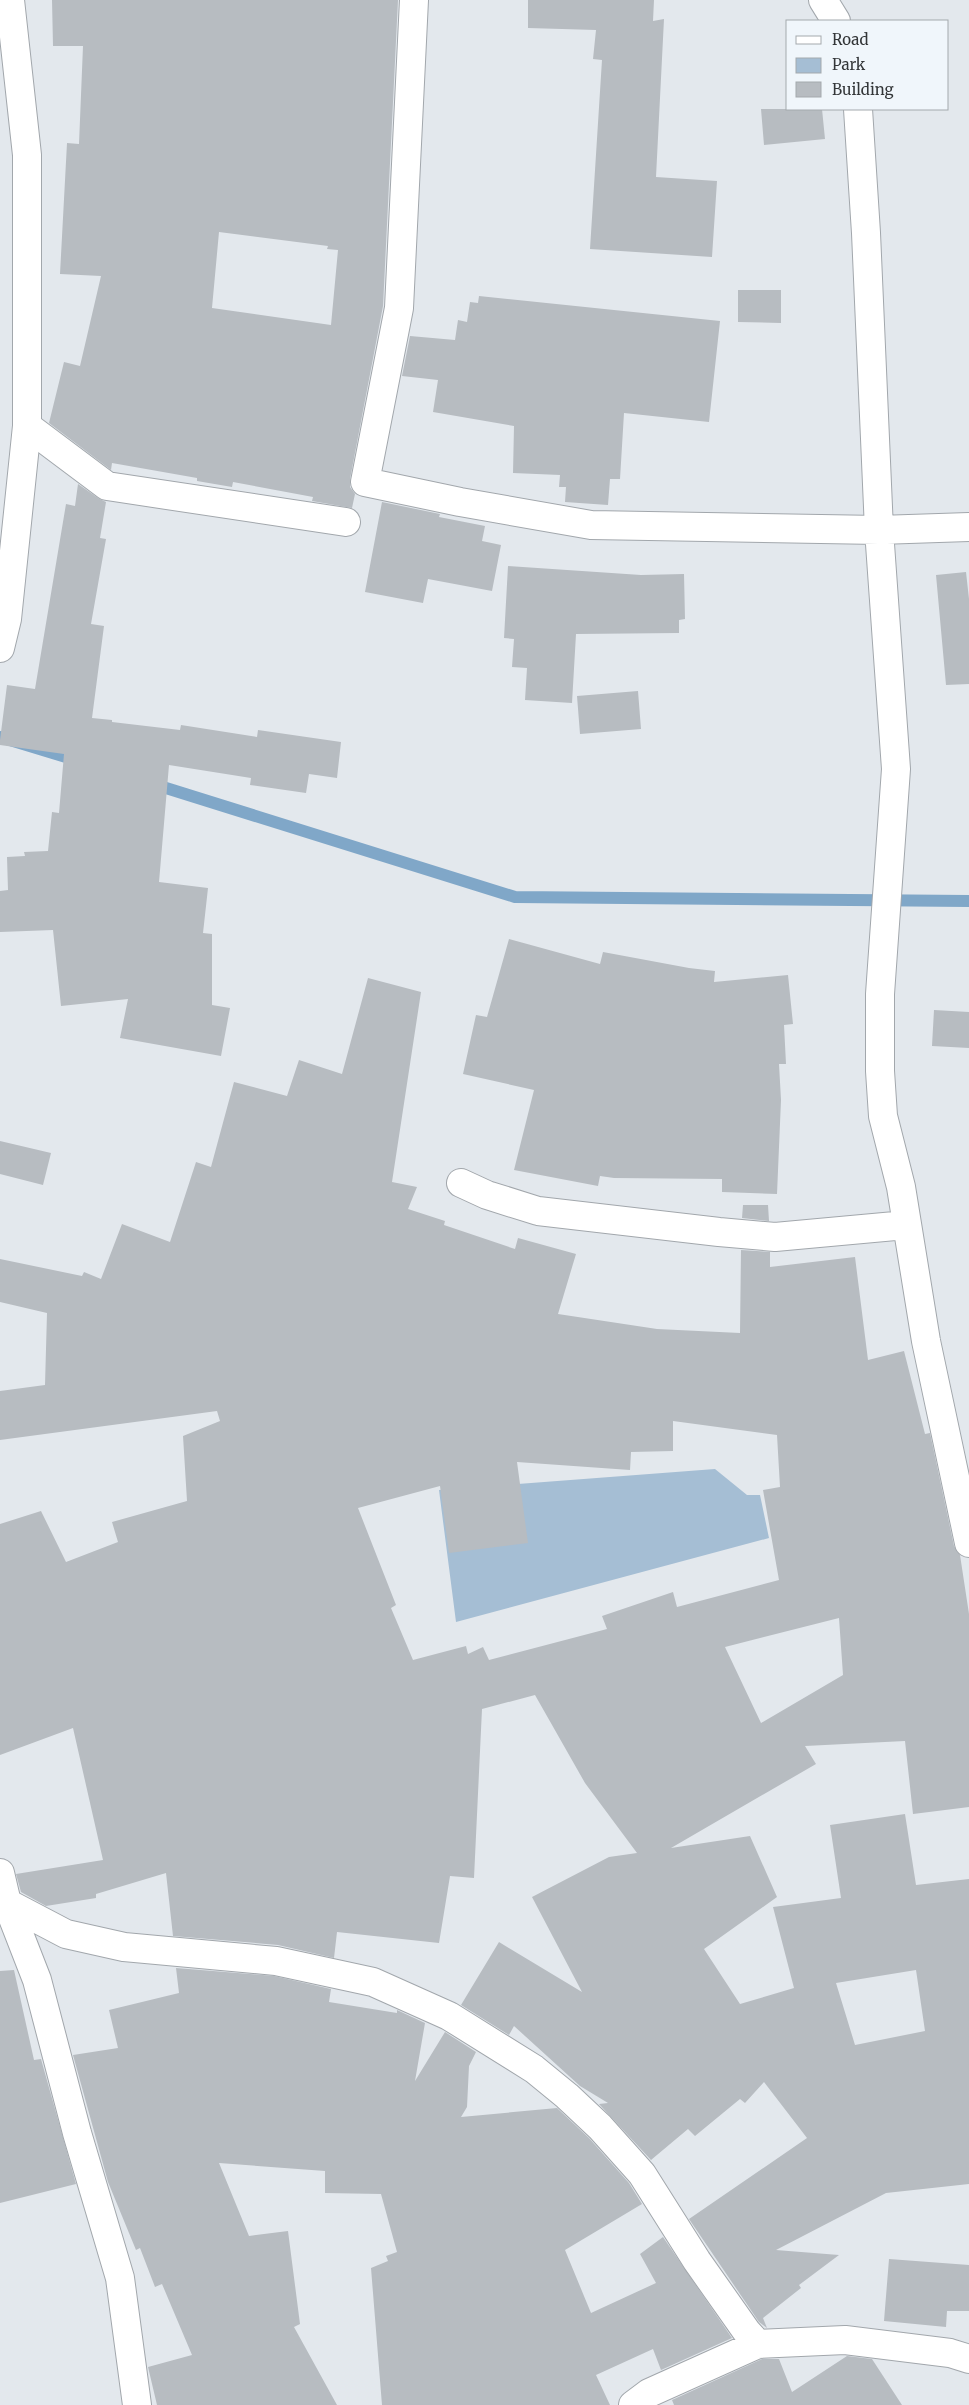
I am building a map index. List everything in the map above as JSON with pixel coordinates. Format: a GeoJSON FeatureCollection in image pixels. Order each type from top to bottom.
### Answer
{"type":"FeatureCollection","features":[{"type":"Feature","properties":{"kind":"street"},"geometry":{"type":"LineString","coordinates":[[414,0],[398,308],[365,482],[460,502],[591,525],[879,530],[969,527]]}},
{"type":"Feature","properties":{"kind":"street"},"geometry":{"type":"LineString","coordinates":[[823,0],[835,20]]}},
{"type":"Feature","properties":{"kind":"street"},"geometry":{"type":"LineString","coordinates":[[0,648],[7,619],[27,426],[27,156],[7,6]]}},
{"type":"Feature","properties":{"kind":"street"},"geometry":{"type":"LineString","coordinates":[[858,110],[866,233],[879,530],[896,769],[880,994],[880,1071],[883,1116],[901,1187],[926,1340],[969,1543]]}},
{"type":"Feature","properties":{"kind":"street"},"geometry":{"type":"LineString","coordinates":[[27,426],[106,486],[346,522]]}},
{"type":"Feature","properties":{"kind":"street"},"geometry":{"type":"LineString","coordinates":[[461,1183],[487,1196],[538,1210],[719,1232],[775,1237],[906,1225]]}},
{"type":"Feature","properties":{"kind":"street"},"geometry":{"type":"LineString","coordinates":[[0,1874],[3,1903],[37,1980],[77,2133],[120,2278],[137,2405]]}},
{"type":"Feature","properties":{"kind":"street"},"geometry":{"type":"LineString","coordinates":[[3,1903],[66,1934],[124,1947],[276,1961],[373,1982],[449,2016],[534,2069],[567,2096],[600,2127],[642,2174],[697,2262],[747,2332],[758,2344]]}},
{"type":"Feature","properties":{"kind":"street"},"geometry":{"type":"LineString","coordinates":[[634,2405],[649,2393],[758,2344],[846,2340],[950,2353],[969,2360]]}},
{"type":"Feature","properties":{"kind":"green space"},"geometry":{"type":"Polygon","coordinates":[[[715,1469],[747,1495],[760,1495],[769,1538],[456,1622],[439,1490],[715,1469]]]}},
{"type":"Feature","properties":{"kind":"building"},"geometry":{"type":"Polygon","coordinates":[[[52,0],[398,0],[383,306],[350,479],[350,487],[355,494],[352,508],[312,501],[313,497],[233,482],[232,487],[197,481],[197,478],[112,463],[111,470],[49,423],[64,362],[80,366],[101,276],[60,274],[67,143],[79,144],[83,46],[53,46],[52,0]],[[219,232],[212,308],[331,325],[338,250],[327,249],[328,246],[219,232]]]}},
{"type":"Feature","properties":{"kind":"building"},"geometry":{"type":"Polygon","coordinates":[[[528,0],[654,0],[653,21],[664,19],[656,177],[717,181],[712,257],[590,249],[602,60],[593,59],[596,30],[528,28],[528,0]]]}},
{"type":"Feature","properties":{"kind":"building"},"geometry":{"type":"Polygon","coordinates":[[[761,109],[822,110],[825,139],[764,145],[761,109]]]}},
{"type":"Feature","properties":{"kind":"building"},"geometry":{"type":"Polygon","coordinates":[[[738,290],[781,290],[781,323],[738,322],[738,290]]]}},
{"type":"Feature","properties":{"kind":"building"},"geometry":{"type":"Polygon","coordinates":[[[479,296],[720,321],[709,422],[624,413],[620,479],[610,479],[608,505],[565,502],[566,487],[559,487],[560,475],[513,473],[514,426],[433,412],[438,380],[402,376],[410,336],[455,340],[458,320],[467,322],[470,302],[478,303],[479,296]]]}},
{"type":"Feature","properties":{"kind":"building"},"geometry":{"type":"Polygon","coordinates":[[[78,484],[106,502],[100,538],[106,539],[91,624],[104,626],[92,718],[180,730],[181,725],[257,737],[258,730],[341,742],[337,778],[309,774],[306,793],[250,785],[251,778],[169,765],[159,882],[208,888],[203,933],[212,934],[212,1005],[230,1008],[221,1056],[120,1038],[128,999],[61,1006],[53,930],[0,932],[0,891],[8,890],[7,857],[25,856],[24,852],[48,851],[52,812],[59,813],[64,754],[0,745],[0,740],[7,685],[35,689],[66,504],[75,506],[78,484]]]}},
{"type":"Feature","properties":{"kind":"building"},"geometry":{"type":"Polygon","coordinates":[[[382,502],[440,514],[439,517],[485,526],[482,541],[501,545],[492,591],[428,579],[423,603],[365,592],[382,502]]]}},
{"type":"Feature","properties":{"kind":"building"},"geometry":{"type":"Polygon","coordinates":[[[508,566],[641,575],[684,574],[685,619],[679,620],[679,633],[576,634],[572,703],[525,700],[527,668],[512,667],[514,639],[504,638],[508,566]]]}},
{"type":"Feature","properties":{"kind":"building"},"geometry":{"type":"Polygon","coordinates":[[[966,572],[969,599],[969,684],[946,685],[936,575],[966,572]]]}},
{"type":"Feature","properties":{"kind":"building"},"geometry":{"type":"Polygon","coordinates":[[[638,691],[641,729],[580,734],[577,696],[638,691]]]}},
{"type":"Feature","properties":{"kind":"building"},"geometry":{"type":"Polygon","coordinates":[[[509,939],[600,964],[603,952],[715,971],[714,982],[788,975],[793,1024],[784,1025],[786,1064],[779,1064],[781,1100],[777,1194],[722,1192],[722,1179],[614,1178],[600,1176],[598,1186],[514,1170],[534,1090],[463,1074],[476,1015],[487,1017],[509,939]]]}},
{"type":"Feature","properties":{"kind":"building"},"geometry":{"type":"Polygon","coordinates":[[[368,978],[421,992],[392,1182],[417,1187],[408,1209],[445,1221],[444,1225],[515,1249],[518,1238],[576,1254],[558,1314],[657,1329],[740,1333],[741,1250],[770,1252],[770,1267],[855,1257],[868,1360],[904,1351],[925,1434],[930,1433],[954,1546],[960,1555],[969,1614],[969,1807],[913,1814],[905,1741],[805,1746],[816,1764],[671,1848],[750,1836],[777,1897],[704,1949],[740,2004],[794,1988],[773,1907],[841,1898],[830,1825],[905,1814],[916,1885],[969,1879],[969,2184],[886,2193],[776,2250],[839,2255],[799,2285],[801,2288],[763,2318],[767,2328],[759,2322],[689,2219],[807,2138],[764,2082],[745,2103],[740,2099],[695,2136],[688,2129],[651,2160],[599,2104],[608,2103],[580,2086],[514,2026],[509,2035],[461,2005],[499,1942],[582,1992],[532,1897],[609,1857],[637,1853],[585,1783],[535,1695],[482,1709],[474,1878],[450,1876],[439,1943],[337,1932],[334,1958],[278,1945],[173,1936],[166,1873],[96,1894],[96,1898],[46,1906],[21,1892],[16,1874],[103,1860],[73,1728],[0,1755],[0,1524],[41,1511],[66,1562],[118,1542],[112,1522],[187,1501],[183,1436],[220,1421],[217,1411],[0,1440],[0,1391],[45,1385],[47,1313],[0,1302],[0,1259],[82,1276],[84,1272],[101,1279],[122,1224],[170,1242],[196,1162],[211,1167],[234,1082],[287,1096],[299,1060],[342,1074],[368,978]],[[673,1421],[673,1451],[631,1452],[630,1470],[517,1462],[528,1543],[449,1553],[440,1486],[358,1508],[396,1605],[391,1608],[413,1660],[466,1646],[468,1654],[483,1647],[489,1660],[607,1629],[602,1616],[673,1592],[677,1607],[779,1580],[763,1490],[780,1487],[777,1435],[673,1421]],[[839,1618],[725,1647],[761,1723],[843,1675],[839,1618]],[[916,1970],[836,1983],[855,2045],[925,2031],[916,1970]]]}},
{"type":"Feature","properties":{"kind":"building"},"geometry":{"type":"Polygon","coordinates":[[[934,1010],[969,1012],[969,1048],[932,1046],[934,1010]]]}},
{"type":"Feature","properties":{"kind":"building"},"geometry":{"type":"Polygon","coordinates":[[[0,1141],[51,1153],[43,1185],[0,1174],[0,1141]]]}},
{"type":"Feature","properties":{"kind":"building"},"geometry":{"type":"Polygon","coordinates":[[[743,1205],[768,1205],[769,1221],[742,1218],[743,1205]]]}},
{"type":"Feature","properties":{"kind":"building"},"geometry":{"type":"Polygon","coordinates":[[[176,1968],[274,1976],[331,1989],[329,2002],[397,2013],[397,2010],[425,2023],[415,2081],[445,2032],[476,2052],[469,2066],[467,2107],[461,2117],[557,2108],[589,2138],[629,2183],[642,2204],[565,2250],[591,2313],[656,2283],[640,2254],[663,2237],[732,2338],[661,2370],[653,2349],[596,2375],[610,2405],[382,2405],[371,2268],[388,2261],[386,2256],[397,2252],[381,2194],[325,2193],[325,2171],[219,2163],[249,2236],[288,2231],[300,2324],[294,2327],[337,2405],[157,2405],[148,2367],[192,2355],[162,2284],[155,2287],[140,2248],[136,2250],[108,2182],[73,2055],[118,2048],[109,2010],[179,1993],[176,1968]]]}},
{"type":"Feature","properties":{"kind":"building"},"geometry":{"type":"Polygon","coordinates":[[[14,1970],[34,2060],[41,2059],[76,2184],[0,2203],[0,1971],[14,1970]]]}},
{"type":"Feature","properties":{"kind":"building"},"geometry":{"type":"Polygon","coordinates":[[[889,2259],[969,2265],[969,2311],[947,2311],[946,2327],[884,2321],[889,2259]]]}},
{"type":"Feature","properties":{"kind":"building"},"geometry":{"type":"Polygon","coordinates":[[[847,2356],[872,2359],[902,2405],[674,2405],[672,2400],[762,2359],[779,2359],[792,2392],[847,2356]]]}},
{"type":"Feature","properties":{"kind":"waterway"},"geometry":{"type":"LineString","coordinates":[[0,737],[79,761]]}},
{"type":"Feature","properties":{"kind":"waterway"},"geometry":{"type":"LineString","coordinates":[[150,783],[515,897],[969,901]]}}]}
